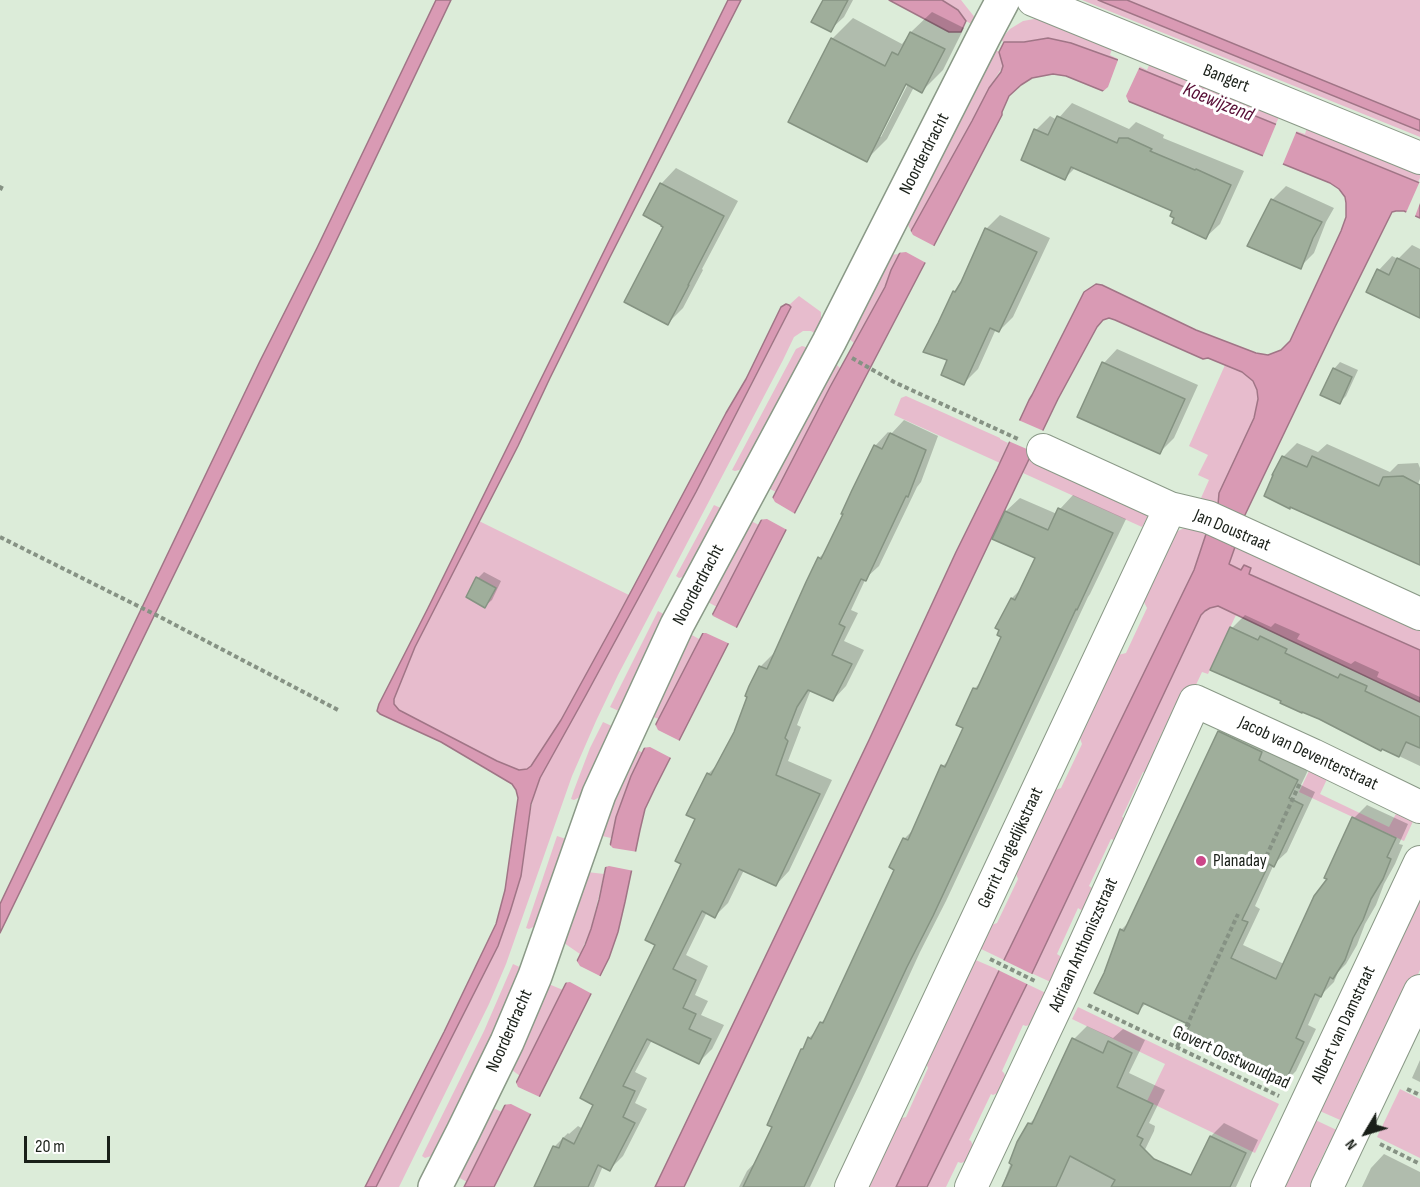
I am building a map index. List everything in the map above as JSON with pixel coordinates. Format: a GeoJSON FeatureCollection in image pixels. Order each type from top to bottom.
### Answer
{"type":"FeatureCollection","features":[{"type":"Feature","properties":{"kind":"street","name":"Noorderdracht"},"geometry":{"type":"LineString","coordinates":[[435,1187],[507,1042],[535,976],[599,794],[672,636],[834,346],[984,36],[1004,0]]}},
{"type":"Feature","properties":{"kind":"street","name":"Bangert"},"geometry":{"type":"LineString","coordinates":[[1033,0],[1420,158]]}},
{"type":"Feature","properties":{"kind":"street","name":"Jan Doustraat"},"geometry":{"type":"LineString","coordinates":[[1043,450],[1170,508],[1208,517],[1420,614]]}},
{"type":"Feature","properties":{"kind":"street","name":"Gerrit Langedijkstraat"},"geometry":{"type":"LineString","coordinates":[[851,1187],[1170,508]]}},
{"type":"Feature","properties":{"kind":"street","name":"Jacob van Deventerstraat"},"geometry":{"type":"LineString","coordinates":[[1195,701],[1420,807]]}},
{"type":"Feature","properties":{"kind":"street","name":"Adriaan Anthoniszstraat"},"geometry":{"type":"LineString","coordinates":[[972,1187],[1051,989],[1195,701]]}},
{"type":"Feature","properties":{"kind":"street","name":"Albert van Damstraat"},"geometry":{"type":"LineString","coordinates":[[1267,1187],[1420,862]]}},
{"type":"Feature","properties":{"kind":"street"},"geometry":{"type":"LineString","coordinates":[[1327,1187],[1420,991]]}},
{"type":"Feature","properties":{"kind":"path"},"geometry":{"type":"LineString","coordinates":[[0,190],[3,184]]}},
{"type":"Feature","properties":{"kind":"path"},"geometry":{"type":"LineString","coordinates":[[834,346],[894,382],[1006,433]]}},
{"type":"Feature","properties":{"kind":"path"},"geometry":{"type":"LineString","coordinates":[[0,537],[340,711]]}},
{"type":"Feature","properties":{"kind":"path"},"geometry":{"type":"LineString","coordinates":[[1260,870],[1313,755]]}},
{"type":"Feature","properties":{"kind":"path"},"geometry":{"type":"LineString","coordinates":[[1177,1047],[1238,914]]}},
{"type":"Feature","properties":{"kind":"path","name":"Govert Oostwoudpad"},"geometry":{"type":"LineString","coordinates":[[993,960],[1305,1108]]}},
{"type":"Feature","properties":{"kind":"path"},"geometry":{"type":"LineString","coordinates":[[1353,1131],[1420,1164]]}},
{"type":"Feature","properties":{"kind":"shaded area"},"geometry":{"type":"Polygon","coordinates":[[[942,0],[961,0],[976,19],[975,26],[966,21],[958,9],[942,0]]]}},
{"type":"Feature","properties":{"kind":"shaded area"},"geometry":{"type":"Polygon","coordinates":[[[1082,0],[1098,0],[1420,131],[1420,137],[1082,0]]]}},
{"type":"Feature","properties":{"kind":"shaded area"},"geometry":{"type":"Polygon","coordinates":[[[1127,0],[1420,0],[1420,120],[1259,55],[1127,0]]]}},
{"type":"Feature","properties":{"kind":"shaded area"},"geometry":{"type":"Polygon","coordinates":[[[1045,19],[1113,46],[1110,55],[1118,60],[1071,43],[1048,38],[1024,42],[1000,40],[1010,29],[1023,21],[1045,19]]]}},
{"type":"Feature","properties":{"kind":"shaded area"},"geometry":{"type":"Polygon","coordinates":[[[994,49],[999,52],[1003,66],[911,231],[906,221],[994,49]]]}},
{"type":"Feature","properties":{"kind":"shaded area"},"geometry":{"type":"Polygon","coordinates":[[[1151,61],[1280,114],[1276,124],[1138,69],[1139,66],[1147,70],[1151,61]]]}},
{"type":"Feature","properties":{"kind":"shaded area"},"geometry":{"type":"Polygon","coordinates":[[[1308,124],[1420,170],[1418,182],[1295,132],[1305,134],[1308,124]]]}},
{"type":"Feature","properties":{"kind":"shaded area"},"geometry":{"type":"Polygon","coordinates":[[[900,254],[885,287],[854,343],[847,337],[889,255],[900,254]]]}},
{"type":"Feature","properties":{"kind":"shaded area"},"geometry":{"type":"Polygon","coordinates":[[[799,296],[821,312],[821,322],[816,334],[803,331],[794,337],[618,675],[572,776],[506,964],[489,1004],[399,1187],[376,1187],[498,946],[521,876],[535,790],[383,706],[479,521],[637,599],[734,419],[791,308],[789,305],[799,296]]]}},
{"type":"Feature","properties":{"kind":"shaded area"},"geometry":{"type":"Polygon","coordinates":[[[802,346],[809,348],[747,468],[732,470],[796,349],[802,346]]]}},
{"type":"Feature","properties":{"kind":"shaded area"},"geometry":{"type":"Polygon","coordinates":[[[833,363],[840,368],[776,492],[768,488],[833,363]]]}},
{"type":"Feature","properties":{"kind":"shaded area"},"geometry":{"type":"Polygon","coordinates":[[[1225,365],[1242,372],[1253,381],[1258,399],[1254,418],[1219,505],[1201,498],[1209,480],[1198,475],[1208,455],[1189,446],[1225,365]]]}},
{"type":"Feature","properties":{"kind":"shaded area"},"geometry":{"type":"Polygon","coordinates":[[[906,396],[1008,443],[1000,463],[894,415],[901,398],[906,396]]]}},
{"type":"Feature","properties":{"kind":"shaded area"},"geometry":{"type":"Polygon","coordinates":[[[1032,453],[1149,514],[1142,527],[1023,473],[1032,453]]]}},
{"type":"Feature","properties":{"kind":"shaded area"},"geometry":{"type":"Polygon","coordinates":[[[714,505],[725,510],[691,575],[679,578],[676,576],[714,505]]]}},
{"type":"Feature","properties":{"kind":"shaded area"},"geometry":{"type":"Polygon","coordinates":[[[751,521],[759,525],[717,607],[706,601],[751,521]]]}},
{"type":"Feature","properties":{"kind":"shaded area"},"geometry":{"type":"Polygon","coordinates":[[[1187,527],[1206,534],[1194,570],[1004,960],[977,947],[986,927],[997,923],[1018,879],[1014,868],[1050,792],[1061,788],[1082,744],[1078,733],[1114,656],[1126,653],[1147,608],[1142,598],[1173,533],[1187,527]]]}},
{"type":"Feature","properties":{"kind":"shaded area"},"geometry":{"type":"Polygon","coordinates":[[[1235,547],[1420,628],[1420,650],[1248,573],[1251,567],[1244,565],[1241,570],[1229,564],[1235,547]]]}},
{"type":"Feature","properties":{"kind":"shaded area"},"geometry":{"type":"Polygon","coordinates":[[[1218,606],[1236,615],[1208,674],[1202,672],[1195,687],[1177,706],[1175,705],[1154,750],[1156,751],[1145,773],[1143,772],[1122,817],[1128,829],[1125,836],[1111,839],[1089,886],[1096,898],[1092,905],[1081,910],[1078,908],[1057,954],[1060,956],[1063,967],[1055,984],[1031,973],[1201,615],[1210,608],[1218,606]]]}},
{"type":"Feature","properties":{"kind":"shaded area"},"geometry":{"type":"Polygon","coordinates":[[[658,611],[669,617],[621,712],[610,707],[658,611]]]}},
{"type":"Feature","properties":{"kind":"shaded area"},"geometry":{"type":"Polygon","coordinates":[[[690,634],[701,640],[659,719],[650,716],[690,634]]]}},
{"type":"Feature","properties":{"kind":"shaded area"},"geometry":{"type":"Polygon","coordinates":[[[603,722],[614,727],[586,794],[574,800],[571,799],[590,748],[603,722]]]}},
{"type":"Feature","properties":{"kind":"shaded area"},"geometry":{"type":"Polygon","coordinates":[[[634,748],[643,753],[631,776],[611,838],[602,836],[624,767],[634,748]]]}},
{"type":"Feature","properties":{"kind":"shaded area"},"geometry":{"type":"Polygon","coordinates":[[[1309,771],[1323,777],[1325,773],[1328,777],[1320,794],[1389,827],[1398,810],[1415,817],[1404,841],[1299,792],[1309,771]]]}},
{"type":"Feature","properties":{"kind":"shaded area"},"geometry":{"type":"Polygon","coordinates":[[[557,836],[569,840],[540,924],[529,929],[526,928],[557,836]]]}},
{"type":"Feature","properties":{"kind":"shaded area"},"geometry":{"type":"Polygon","coordinates":[[[587,872],[604,874],[591,929],[580,954],[564,943],[587,872]]]}},
{"type":"Feature","properties":{"kind":"shaded area"},"geometry":{"type":"Polygon","coordinates":[[[1420,884],[1420,970],[1380,1055],[1369,1059],[1347,1105],[1350,1116],[1347,1123],[1313,1108],[1316,1102],[1327,1098],[1350,1050],[1346,1039],[1420,884]]]}},
{"type":"Feature","properties":{"kind":"shaded area"},"geometry":{"type":"Polygon","coordinates":[[[971,958],[999,970],[896,1187],[863,1187],[894,1120],[906,1117],[928,1068],[924,1057],[971,958]]]}},
{"type":"Feature","properties":{"kind":"shaded area"},"geometry":{"type":"Polygon","coordinates":[[[513,964],[524,969],[437,1154],[425,1158],[422,1156],[484,1031],[513,964]]]}},
{"type":"Feature","properties":{"kind":"shaded area"},"geometry":{"type":"Polygon","coordinates":[[[1027,984],[1050,995],[1037,1022],[1023,1025],[1002,1071],[1008,1083],[1004,1090],[991,1094],[969,1140],[975,1152],[972,1159],[958,1162],[946,1187],[927,1187],[1027,984]]]}},
{"type":"Feature","properties":{"kind":"shaded area"},"geometry":{"type":"Polygon","coordinates":[[[547,985],[563,990],[520,1076],[512,1070],[547,985]]]}},
{"type":"Feature","properties":{"kind":"shaded area"},"geometry":{"type":"Polygon","coordinates":[[[1078,1007],[1279,1104],[1255,1153],[1147,1101],[1165,1064],[1072,1019],[1078,1007]]]}},
{"type":"Feature","properties":{"kind":"shaded area"},"geometry":{"type":"Polygon","coordinates":[[[1400,1089],[1420,1099],[1420,1158],[1377,1137],[1400,1089]]]}},
{"type":"Feature","properties":{"kind":"shaded area"},"geometry":{"type":"Polygon","coordinates":[[[493,1108],[502,1112],[467,1182],[458,1177],[493,1108]]]}},
{"type":"Feature","properties":{"kind":"shaded area"},"geometry":{"type":"Polygon","coordinates":[[[1309,1117],[1343,1133],[1339,1141],[1328,1145],[1317,1168],[1321,1179],[1315,1187],[1285,1187],[1287,1181],[1284,1170],[1287,1163],[1298,1159],[1309,1136],[1305,1125],[1309,1117]]]}},
{"type":"Feature","properties":{"kind":"water"},"geometry":{"type":"Polygon","coordinates":[[[436,0],[451,0],[0,933],[0,904],[436,0]]]}},
{"type":"Feature","properties":{"kind":"water"},"geometry":{"type":"Polygon","coordinates":[[[728,0],[741,0],[415,647],[394,699],[394,704],[399,710],[497,761],[519,770],[531,766],[561,720],[618,616],[746,379],[781,307],[786,304],[791,307],[696,492],[540,778],[531,804],[521,876],[498,946],[376,1187],[365,1187],[496,924],[505,890],[518,798],[512,784],[441,742],[380,714],[377,711],[379,704],[728,0]]]}},
{"type":"Feature","properties":{"kind":"water"},"geometry":{"type":"Polygon","coordinates":[[[889,0],[942,0],[958,10],[966,21],[961,32],[949,32],[889,0]]]}},
{"type":"Feature","properties":{"kind":"water"},"geometry":{"type":"Polygon","coordinates":[[[1098,0],[1127,0],[1420,120],[1420,131],[1098,0]]]}},
{"type":"Feature","properties":{"kind":"water","name":"Koewijzend"},"geometry":{"type":"Polygon","coordinates":[[[1048,38],[1071,43],[1118,60],[1420,183],[1420,218],[1404,211],[1392,212],[1244,517],[1232,546],[1235,547],[1229,564],[1241,570],[1244,565],[1251,568],[1249,574],[1420,650],[1420,702],[1218,606],[1205,611],[1201,615],[1027,984],[927,1187],[896,1187],[1194,570],[1218,505],[1219,493],[1254,418],[1258,399],[1257,390],[1253,381],[1242,372],[1208,358],[1203,359],[1115,320],[1109,318],[1103,320],[1058,399],[684,1187],[655,1187],[869,740],[956,552],[1084,292],[1096,284],[1102,285],[1196,330],[1256,353],[1268,355],[1281,350],[1290,341],[1346,217],[1345,197],[1330,183],[1066,76],[1053,74],[1032,78],[1009,96],[1002,115],[791,520],[655,788],[645,809],[618,932],[609,958],[494,1187],[464,1187],[585,945],[599,900],[616,817],[631,776],[657,722],[830,387],[885,287],[911,231],[989,88],[1001,72],[1003,66],[999,52],[1004,42],[1024,42],[1048,38]]]}},
{"type":"Feature","properties":{"kind":"pier"},"geometry":{"type":"Polygon","coordinates":[[[1118,57],[1140,66],[1126,96],[1130,105],[1101,93],[1108,87],[1118,57]]]}},
{"type":"Feature","properties":{"kind":"pier"},"geometry":{"type":"Polygon","coordinates":[[[1277,122],[1297,130],[1282,166],[1262,158],[1277,122]]]}},
{"type":"Feature","properties":{"kind":"pier"},"geometry":{"type":"Polygon","coordinates":[[[1420,181],[1420,203],[1414,219],[1405,215],[1420,181]]]}},
{"type":"Feature","properties":{"kind":"pier"},"geometry":{"type":"Polygon","coordinates":[[[909,228],[913,235],[936,247],[928,264],[906,252],[897,253],[909,228]]]}},
{"type":"Feature","properties":{"kind":"pier"},"geometry":{"type":"Polygon","coordinates":[[[1016,419],[1046,432],[1036,453],[1006,440],[1016,419]]]}},
{"type":"Feature","properties":{"kind":"pier"},"geometry":{"type":"Polygon","coordinates":[[[771,495],[775,502],[797,515],[789,531],[767,519],[758,520],[771,495]]]}},
{"type":"Feature","properties":{"kind":"pier"},"geometry":{"type":"Polygon","coordinates":[[[711,612],[713,616],[739,629],[730,644],[701,633],[711,612]]]}},
{"type":"Feature","properties":{"kind":"pier"},"geometry":{"type":"Polygon","coordinates":[[[654,722],[658,730],[682,740],[673,759],[650,747],[642,748],[654,722]]]}},
{"type":"Feature","properties":{"kind":"pier"},"geometry":{"type":"Polygon","coordinates":[[[607,842],[613,848],[638,852],[634,871],[609,866],[602,868],[607,842]]]}},
{"type":"Feature","properties":{"kind":"pier"},"geometry":{"type":"Polygon","coordinates":[[[575,958],[580,966],[602,977],[594,995],[570,982],[563,983],[575,958]]]}},
{"type":"Feature","properties":{"kind":"pier"},"geometry":{"type":"Polygon","coordinates":[[[1001,959],[1034,975],[1029,985],[996,969],[1001,959]]]}},
{"type":"Feature","properties":{"kind":"pier"},"geometry":{"type":"Polygon","coordinates":[[[515,1080],[518,1087],[542,1098],[533,1115],[511,1104],[502,1105],[515,1080]]]}},
{"type":"Feature","properties":{"kind":"building"},"geometry":{"type":"Polygon","coordinates":[[[823,0],[848,0],[831,32],[811,22],[823,0]]]}},
{"type":"Feature","properties":{"kind":"building"},"geometry":{"type":"Polygon","coordinates":[[[910,32],[945,49],[922,93],[906,84],[867,162],[788,122],[831,38],[885,66],[892,52],[898,55],[910,32]]]}},
{"type":"Feature","properties":{"kind":"building"},"geometry":{"type":"Polygon","coordinates":[[[1057,116],[1117,143],[1119,138],[1128,138],[1152,149],[1150,151],[1231,185],[1206,239],[1172,223],[1174,218],[1170,216],[1172,211],[1071,167],[1065,180],[1021,160],[1034,129],[1048,135],[1057,116]]]}},
{"type":"Feature","properties":{"kind":"building"},"geometry":{"type":"Polygon","coordinates":[[[660,183],[724,216],[668,325],[624,302],[663,227],[643,215],[660,183]]]}},
{"type":"Feature","properties":{"kind":"building"},"geometry":{"type":"Polygon","coordinates":[[[1271,199],[1322,222],[1301,269],[1247,246],[1271,199]]]}},
{"type":"Feature","properties":{"kind":"building"},"geometry":{"type":"Polygon","coordinates":[[[985,228],[1037,252],[999,332],[990,328],[964,385],[941,375],[947,360],[923,352],[953,291],[955,292],[961,282],[985,228]]]}},
{"type":"Feature","properties":{"kind":"building"},"geometry":{"type":"Polygon","coordinates":[[[1397,258],[1420,269],[1420,318],[1366,292],[1377,269],[1389,275],[1397,258]]]}},
{"type":"Feature","properties":{"kind":"building"},"geometry":{"type":"Polygon","coordinates":[[[1102,362],[1185,399],[1160,454],[1077,417],[1102,362]]]}},
{"type":"Feature","properties":{"kind":"building"},"geometry":{"type":"Polygon","coordinates":[[[1333,368],[1352,377],[1340,404],[1320,395],[1333,368]]]}},
{"type":"Feature","properties":{"kind":"building"},"geometry":{"type":"Polygon","coordinates":[[[890,433],[926,450],[908,497],[906,496],[866,581],[861,579],[839,624],[845,627],[832,655],[852,664],[833,701],[808,690],[797,707],[785,738],[788,741],[776,775],[820,794],[776,886],[739,869],[715,918],[702,911],[673,969],[696,980],[683,1008],[696,1014],[689,1029],[711,1039],[699,1064],[647,1039],[623,1086],[635,1091],[623,1117],[635,1123],[610,1171],[598,1165],[588,1187],[534,1187],[553,1146],[559,1148],[563,1138],[574,1144],[593,1105],[580,1098],[655,945],[645,940],[681,864],[675,861],[695,819],[686,815],[707,773],[711,775],[734,732],[747,697],[745,696],[759,666],[767,669],[806,582],[818,557],[821,559],[874,445],[882,449],[890,433]]]}},
{"type":"Feature","properties":{"kind":"building"},"geometry":{"type":"Polygon","coordinates":[[[1282,456],[1307,467],[1312,456],[1379,486],[1383,477],[1403,476],[1420,485],[1420,565],[1264,496],[1282,456]]]}},
{"type":"Feature","properties":{"kind":"building"},"geometry":{"type":"Polygon","coordinates":[[[1058,508],[1113,533],[804,1187],[743,1187],[772,1127],[767,1125],[801,1049],[808,1037],[811,1039],[820,1022],[823,1023],[894,870],[889,867],[903,838],[908,840],[941,765],[945,767],[963,728],[956,725],[973,688],[977,689],[1001,637],[997,635],[999,630],[995,628],[1011,598],[1015,600],[1035,558],[992,539],[1005,511],[1048,530],[1058,508]]]}},
{"type":"Feature","properties":{"kind":"building"},"geometry":{"type":"Polygon","coordinates":[[[476,577],[496,588],[485,608],[466,597],[476,577]]]}},
{"type":"Feature","properties":{"kind":"building"},"geometry":{"type":"Polygon","coordinates":[[[1230,627],[1258,640],[1260,636],[1287,649],[1285,653],[1338,678],[1340,674],[1367,686],[1365,691],[1420,717],[1420,748],[1406,742],[1399,757],[1382,749],[1381,751],[1319,719],[1280,703],[1281,701],[1210,670],[1230,627]]]}},
{"type":"Feature","properties":{"kind":"building"},"geometry":{"type":"Polygon","coordinates":[[[1218,731],[1262,752],[1259,760],[1298,780],[1289,798],[1303,805],[1274,867],[1269,864],[1242,920],[1248,922],[1231,958],[1276,979],[1314,896],[1327,879],[1324,878],[1352,817],[1396,838],[1387,857],[1391,859],[1383,879],[1371,899],[1345,960],[1333,979],[1330,977],[1321,997],[1315,994],[1296,1038],[1304,1042],[1283,1086],[1183,1038],[1190,1025],[1143,1003],[1138,1014],[1094,993],[1120,929],[1124,931],[1218,731]]]}},
{"type":"Feature","properties":{"kind":"building"},"geometry":{"type":"Polygon","coordinates":[[[1072,1038],[1103,1053],[1108,1041],[1132,1053],[1117,1087],[1153,1104],[1137,1136],[1143,1139],[1140,1145],[1154,1159],[1191,1175],[1210,1136],[1246,1153],[1230,1187],[1111,1187],[1115,1180],[1070,1156],[1056,1187],[1002,1187],[1012,1165],[1009,1163],[1017,1142],[1028,1123],[1032,1124],[1072,1038]]]}},
{"type":"Feature","properties":{"kind":"place","name":"Planaday"},"geometry":{"type":"Point","coordinates":[1201,861]}}]}
